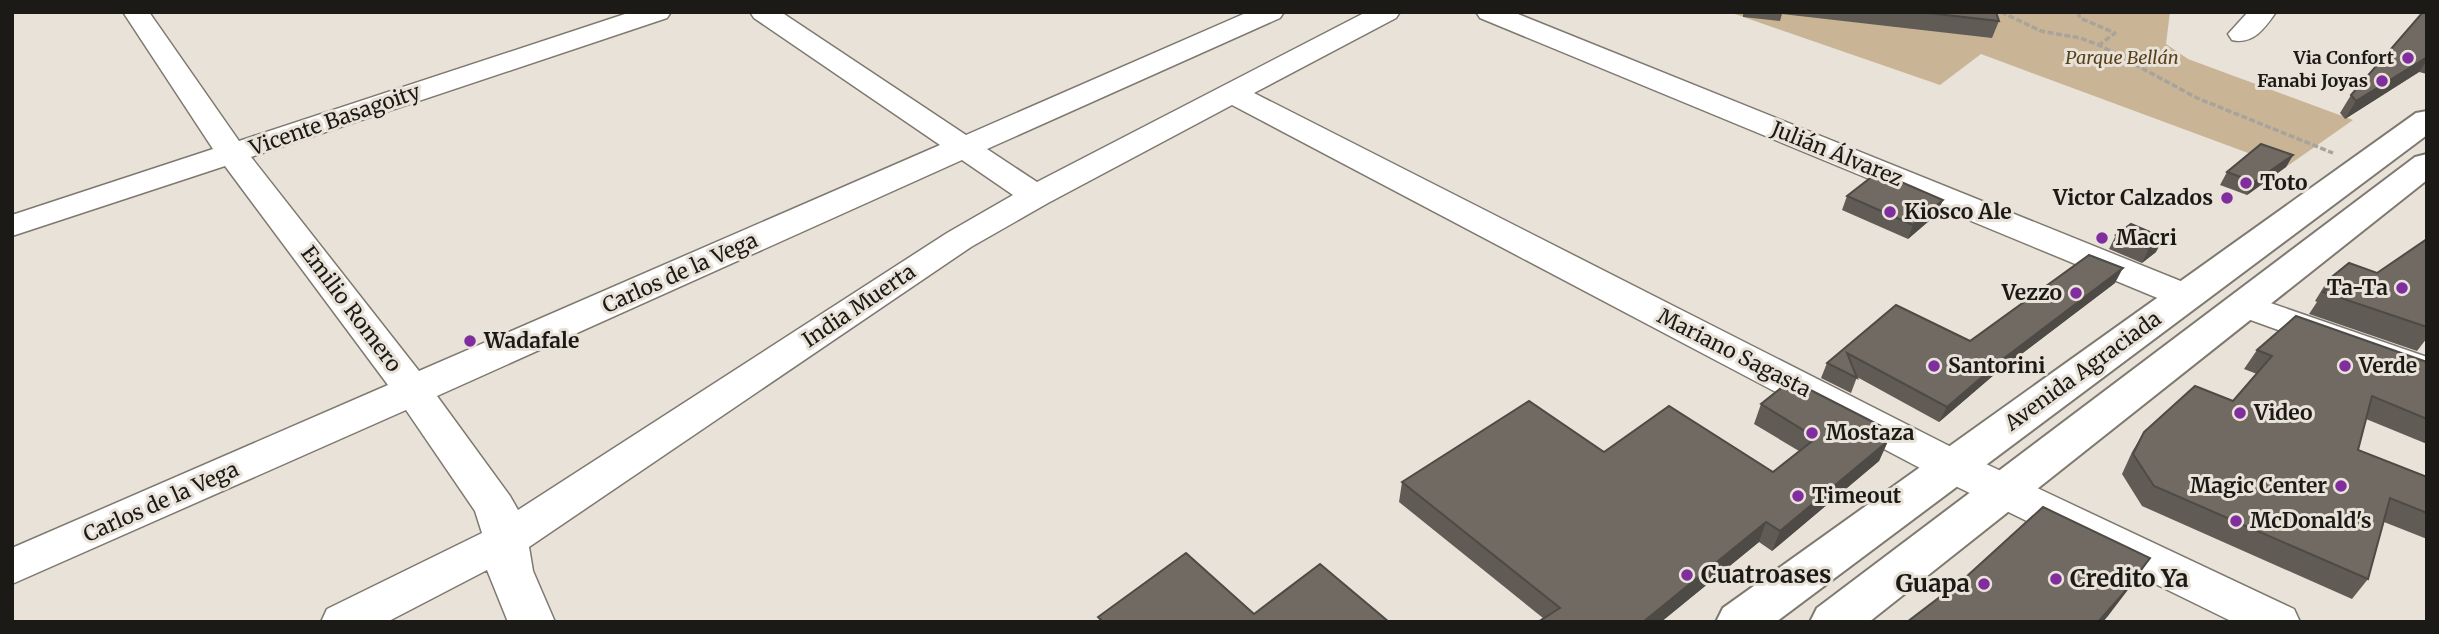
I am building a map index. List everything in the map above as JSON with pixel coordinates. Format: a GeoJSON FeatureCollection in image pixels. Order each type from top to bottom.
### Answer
{"type":"FeatureCollection","features":[{"type":"Feature","properties":{"kind":"main road","name":"Avenida Agraciada"},"geometry":{"type":"LineString","coordinates":[[1740,622],[2427,120]]}},
{"type":"Feature","properties":{"kind":"main road"},"geometry":{"type":"LineString","coordinates":[[1835,622],[2247,306],[2363,211],[2427,164]]}},
{"type":"Feature","properties":{"kind":"street","name":"Emilio Romero"},"geometry":{"type":"LineString","coordinates":[[136,12],[233,155],[413,391],[495,507],[506,540],[510,571],[532,622]]}},
{"type":"Feature","properties":{"kind":"street","name":"Vicente Basagoity"},"geometry":{"type":"LineString","coordinates":[[12,226],[658,12]]}},
{"type":"Feature","properties":{"kind":"street"},"geometry":{"type":"LineString","coordinates":[[763,12],[1036,195]]}},
{"type":"Feature","properties":{"kind":"street","name":"Carlos de la Vega"},"geometry":{"type":"LineString","coordinates":[[12,567],[1271,12]]}},
{"type":"Feature","properties":{"kind":"street","name":"India Muerta"},"geometry":{"type":"LineString","coordinates":[[344,622],[506,540],[959,240],[1036,195],[1387,12]]}},
{"type":"Feature","properties":{"kind":"street","name":"Julián Álvarez"},"geometry":{"type":"LineString","coordinates":[[1489,12],[2185,296]]}},
{"type":"Feature","properties":{"kind":"street"},"geometry":{"type":"LineString","coordinates":[[2242,34],[2263,12]]}},
{"type":"Feature","properties":{"kind":"street","name":"Mariano Sagasta"},"geometry":{"type":"LineString","coordinates":[[1233,94],[1952,466],[2277,622]]}},
{"type":"Feature","properties":{"kind":"street"},"geometry":{"type":"LineString","coordinates":[[2247,306],[2427,371]]}},
{"type":"Feature","properties":{"kind":"path"},"geometry":{"type":"LineString","coordinates":[[2001,12],[2041,31],[2080,38],[2099,45],[2197,98],[2362,166]]}},
{"type":"Feature","properties":{"kind":"path"},"geometry":{"type":"LineString","coordinates":[[2078,12],[2080,18],[2115,33],[2099,45]]}},
{"type":"Feature","properties":{"kind":"green space","name":"Parque Bellán"},"geometry":{"type":"Polygon","coordinates":[[[1729,12],[2170,12],[2166,44],[2188,59],[2353,120],[2286,167],[1981,54],[1940,85],[1729,12]]]}},
{"type":"Feature","properties":{"kind":"building"},"geometry":{"type":"Polygon","coordinates":[[[1919,12],[1996,12],[1999,21],[1919,12]]]}},
{"type":"Feature","properties":{"kind":"building"},"geometry":{"type":"Polygon","coordinates":[[[2423,12],[2427,12],[2427,57],[2356,101],[2351,95],[2423,12]]]}},
{"type":"Feature","properties":{"kind":"building"},"geometry":{"type":"Polygon","coordinates":[[[2261,144],[2293,155],[2254,182],[2227,172],[2261,144]]]}},
{"type":"Feature","properties":{"kind":"building"},"geometry":{"type":"Polygon","coordinates":[[[1878,172],[1943,200],[1913,225],[1847,196],[1878,172]]]}},
{"type":"Feature","properties":{"kind":"building"},"geometry":{"type":"Polygon","coordinates":[[[2131,224],[2164,238],[2149,249],[2116,235],[2131,224]]]}},
{"type":"Feature","properties":{"kind":"building"},"geometry":{"type":"Polygon","coordinates":[[[2427,239],[2427,327],[2323,292],[2334,284],[2328,280],[2349,263],[2377,273],[2427,239]]]}},
{"type":"Feature","properties":{"kind":"building"},"geometry":{"type":"Polygon","coordinates":[[[2089,255],[2123,268],[2003,359],[1947,407],[1847,353],[1857,378],[1827,363],[1896,305],[1970,341],[2089,255]]]}},
{"type":"Feature","properties":{"kind":"building"},"geometry":{"type":"Polygon","coordinates":[[[2296,316],[2427,362],[2427,419],[2372,396],[2358,450],[2427,477],[2427,513],[2390,498],[2368,579],[2154,486],[2133,454],[2144,432],[2195,386],[2233,401],[2272,356],[2257,350],[2296,316]]]}},
{"type":"Feature","properties":{"kind":"building"},"geometry":{"type":"Polygon","coordinates":[[[1791,380],[1881,426],[1888,441],[1780,531],[1766,522],[1643,622],[1538,622],[1560,608],[1402,482],[1529,401],[1604,452],[1669,406],[1773,472],[1816,438],[1761,404],[1791,380]]]}},
{"type":"Feature","properties":{"kind":"building"},"geometry":{"type":"Polygon","coordinates":[[[2043,507],[2150,558],[2098,622],[1907,622],[1966,577],[2043,507]]]}},
{"type":"Feature","properties":{"kind":"building"},"geometry":{"type":"Polygon","coordinates":[[[1186,553],[1254,614],[1320,564],[1389,622],[1103,622],[1098,617],[1186,553]]]}},
{"type":"Feature","properties":{"kind":"place","name":"Via Confort"},"geometry":{"type":"Point","coordinates":[2408,58]}},
{"type":"Feature","properties":{"kind":"place","name":"Fanabi Joyas"},"geometry":{"type":"Point","coordinates":[2382,81]}},
{"type":"Feature","properties":{"kind":"place","name":"Toto"},"geometry":{"type":"Point","coordinates":[2246,183]}},
{"type":"Feature","properties":{"kind":"place","name":"Victor Calzados"},"geometry":{"type":"Point","coordinates":[2227,198]}},
{"type":"Feature","properties":{"kind":"place","name":"Kiosco Ale"},"geometry":{"type":"Point","coordinates":[1890,212]}},
{"type":"Feature","properties":{"kind":"place","name":"Macri"},"geometry":{"type":"Point","coordinates":[2102,238]}},
{"type":"Feature","properties":{"kind":"place","name":"Ta-Ta"},"geometry":{"type":"Point","coordinates":[2402,288]}},
{"type":"Feature","properties":{"kind":"place","name":"Vezzo"},"geometry":{"type":"Point","coordinates":[2076,293]}},
{"type":"Feature","properties":{"kind":"place","name":"Wadafale"},"geometry":{"type":"Point","coordinates":[470,341]}},
{"type":"Feature","properties":{"kind":"place","name":"Santorini"},"geometry":{"type":"Point","coordinates":[1934,366]}},
{"type":"Feature","properties":{"kind":"place","name":"Verde"},"geometry":{"type":"Point","coordinates":[2345,366]}},
{"type":"Feature","properties":{"kind":"place","name":"Video"},"geometry":{"type":"Point","coordinates":[2240,413]}},
{"type":"Feature","properties":{"kind":"place","name":"Mostaza"},"geometry":{"type":"Point","coordinates":[1812,433]}},
{"type":"Feature","properties":{"kind":"place","name":"Magic Center"},"geometry":{"type":"Point","coordinates":[2341,486]}},
{"type":"Feature","properties":{"kind":"place","name":"Timeout"},"geometry":{"type":"Point","coordinates":[1798,496]}},
{"type":"Feature","properties":{"kind":"place","name":"McDonald's"},"geometry":{"type":"Point","coordinates":[2236,521]}},
{"type":"Feature","properties":{"kind":"place","name":"Cuatroases"},"geometry":{"type":"Point","coordinates":[1687,575]}},
{"type":"Feature","properties":{"kind":"place","name":"Credito Ya"},"geometry":{"type":"Point","coordinates":[2056,579]}},
{"type":"Feature","properties":{"kind":"place","name":"Guapa"},"geometry":{"type":"Point","coordinates":[1984,584]}}]}
